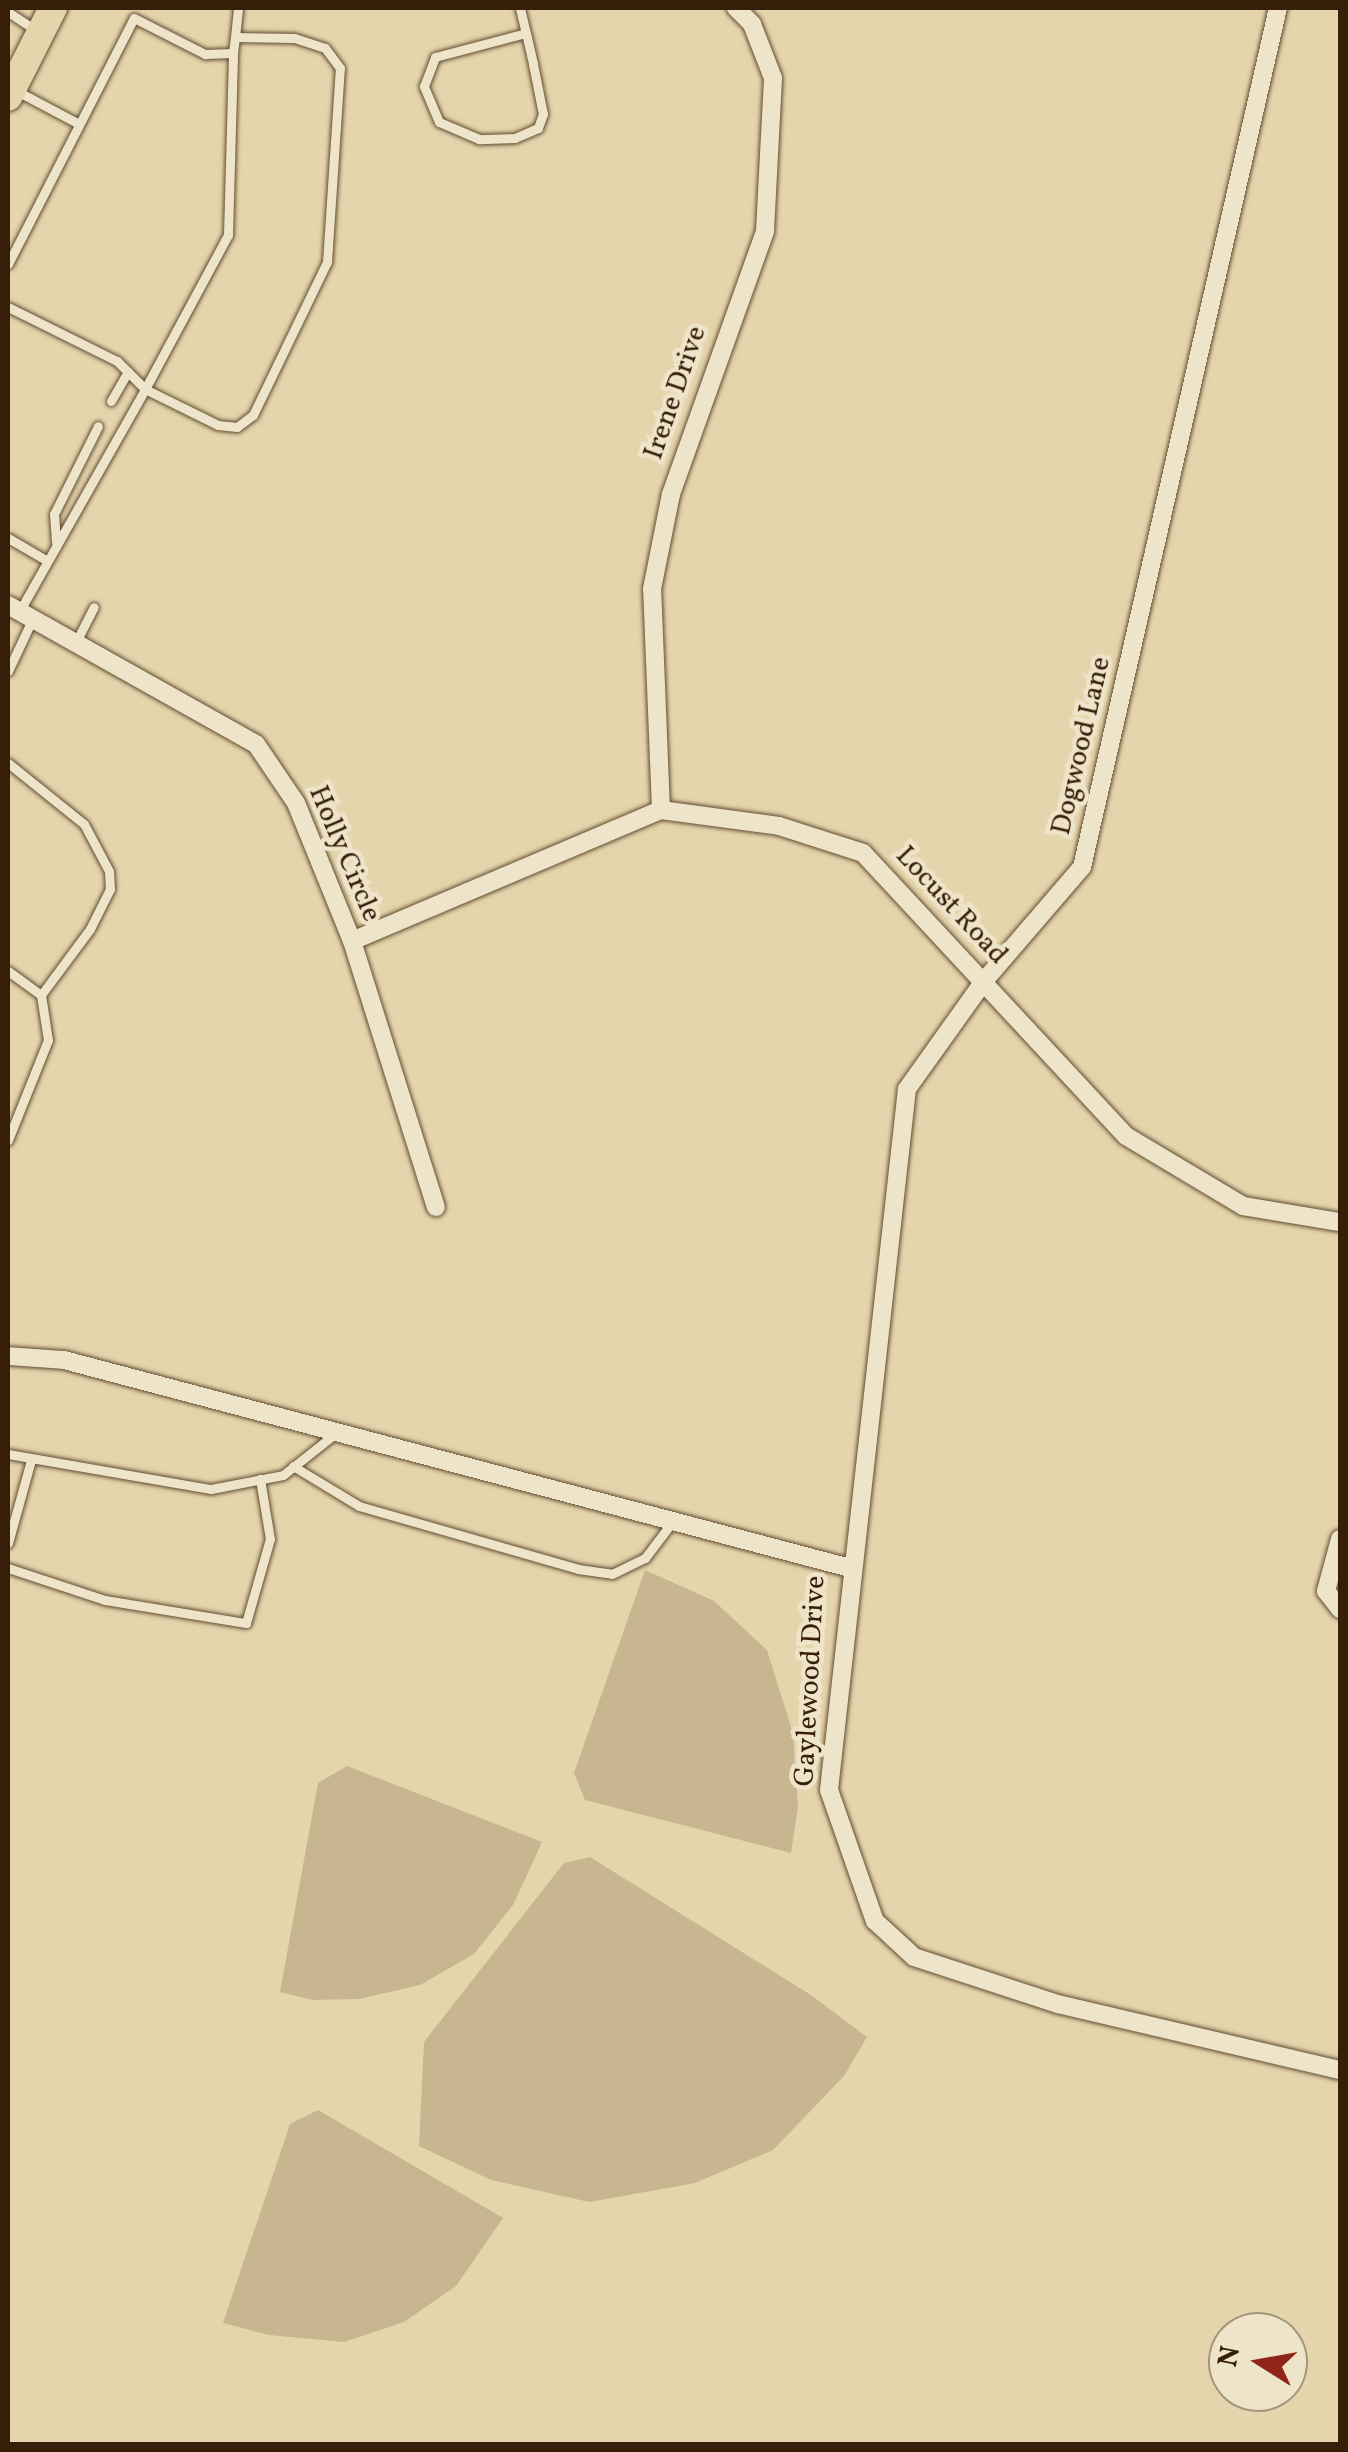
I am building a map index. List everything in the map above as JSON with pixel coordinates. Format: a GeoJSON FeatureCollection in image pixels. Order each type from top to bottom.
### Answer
{"type":"FeatureCollection","features":[{"type":"Feature","properties":{"kind":"main road"},"geometry":{"type":"LineString","coordinates":[[9,91],[53,8]]}},
{"type":"Feature","properties":{"kind":"street","name":"Irene Drive"},"geometry":{"type":"LineString","coordinates":[[661,810],[652,589],[671,494],[765,231],[773,78],[752,24],[736,8]]}},
{"type":"Feature","properties":{"kind":"street","name":"Dogwood Lane"},"geometry":{"type":"LineString","coordinates":[[850,1568],[907,1090],[984,981],[1082,868],[1278,8]]}},
{"type":"Feature","properties":{"kind":"street","name":"Holly Circle"},"geometry":{"type":"LineString","coordinates":[[19,612],[256,744],[296,803],[352,941],[436,1207]]}},
{"type":"Feature","properties":{"kind":"street"},"geometry":{"type":"LineString","coordinates":[[352,941],[661,810]]}},
{"type":"Feature","properties":{"kind":"street","name":"Locust Road"},"geometry":{"type":"LineString","coordinates":[[661,810],[779,826],[863,854],[1126,1136],[1244,1206],[1340,1222]]}},
{"type":"Feature","properties":{"kind":"street","name":"Gaylewood Drive"},"geometry":{"type":"LineString","coordinates":[[8,1356],[64,1360],[850,1568],[829,1790],[875,1921],[914,1957],[1058,2004],[1340,2070]]}},
{"type":"Feature","properties":{"kind":"street"},"geometry":{"type":"LineString","coordinates":[[1340,1539],[1326,1591],[1340,1608]]}},
{"type":"Feature","properties":{"kind":"lane"},"geometry":{"type":"LineString","coordinates":[[8,671],[19,612],[146,390],[228,234],[238,8]]}},
{"type":"Feature","properties":{"kind":"lane"},"geometry":{"type":"LineString","coordinates":[[520,8],[526,33],[543,114],[538,128],[516,138],[479,140],[439,122],[424,86],[435,57],[526,33]]}},
{"type":"Feature","properties":{"kind":"lane"},"geometry":{"type":"LineString","coordinates":[[8,12],[40,33]]}},
{"type":"Feature","properties":{"kind":"lane"},"geometry":{"type":"LineString","coordinates":[[8,264],[134,18],[205,54],[234,53]]}},
{"type":"Feature","properties":{"kind":"lane"},"geometry":{"type":"LineString","coordinates":[[8,307],[128,372],[146,390],[218,425],[237,427],[253,415],[326,262],[340,68],[325,48],[294,38],[235,37]]}},
{"type":"Feature","properties":{"kind":"lane"},"geometry":{"type":"LineString","coordinates":[[9,91],[79,124]]}},
{"type":"Feature","properties":{"kind":"lane"},"geometry":{"type":"LineString","coordinates":[[111,402],[128,372]]}},
{"type":"Feature","properties":{"kind":"lane"},"geometry":{"type":"LineString","coordinates":[[56,544],[54,514],[98,426]]}},
{"type":"Feature","properties":{"kind":"lane"},"geometry":{"type":"LineString","coordinates":[[8,538],[46,560]]}},
{"type":"Feature","properties":{"kind":"lane"},"geometry":{"type":"LineString","coordinates":[[74,644],[94,608]]}},
{"type":"Feature","properties":{"kind":"lane"},"geometry":{"type":"LineString","coordinates":[[8,763],[84,824],[109,871],[110,888],[90,929],[41,994],[48,1040],[8,1140]]}},
{"type":"Feature","properties":{"kind":"lane"},"geometry":{"type":"LineString","coordinates":[[8,971],[41,994]]}},
{"type":"Feature","properties":{"kind":"lane"},"geometry":{"type":"LineString","coordinates":[[8,1454],[210,1489],[260,1479],[294,1466],[337,1432]]}},
{"type":"Feature","properties":{"kind":"lane"},"geometry":{"type":"LineString","coordinates":[[8,1543],[32,1460]]}},
{"type":"Feature","properties":{"kind":"lane"},"geometry":{"type":"LineString","coordinates":[[294,1466],[359,1506],[578,1570],[612,1574],[645,1558],[673,1521]]}},
{"type":"Feature","properties":{"kind":"lane"},"geometry":{"type":"LineString","coordinates":[[8,1568],[105,1600],[246,1623],[270,1539],[260,1479]]}},
{"type":"Feature","properties":{"kind":"shaded area"},"geometry":{"type":"Polygon","coordinates":[[[645,1570],[714,1601],[767,1650],[793,1733],[798,1807],[791,1853],[585,1800],[574,1773],[645,1570]]]}},
{"type":"Feature","properties":{"kind":"shaded area"},"geometry":{"type":"Polygon","coordinates":[[[347,1766],[542,1842],[513,1905],[474,1954],[420,1985],[359,1999],[312,2000],[280,1992],[318,1783],[347,1766]]]}},
{"type":"Feature","properties":{"kind":"shaded area"},"geometry":{"type":"Polygon","coordinates":[[[590,1857],[811,1995],[867,2037],[844,2076],[773,2150],[695,2183],[589,2202],[491,2180],[419,2146],[424,2042],[564,1863],[590,1857]]]}},
{"type":"Feature","properties":{"kind":"shaded area"},"geometry":{"type":"Polygon","coordinates":[[[318,2110],[503,2218],[456,2286],[404,2322],[344,2342],[269,2335],[223,2323],[290,2124],[318,2110]]]}}]}
